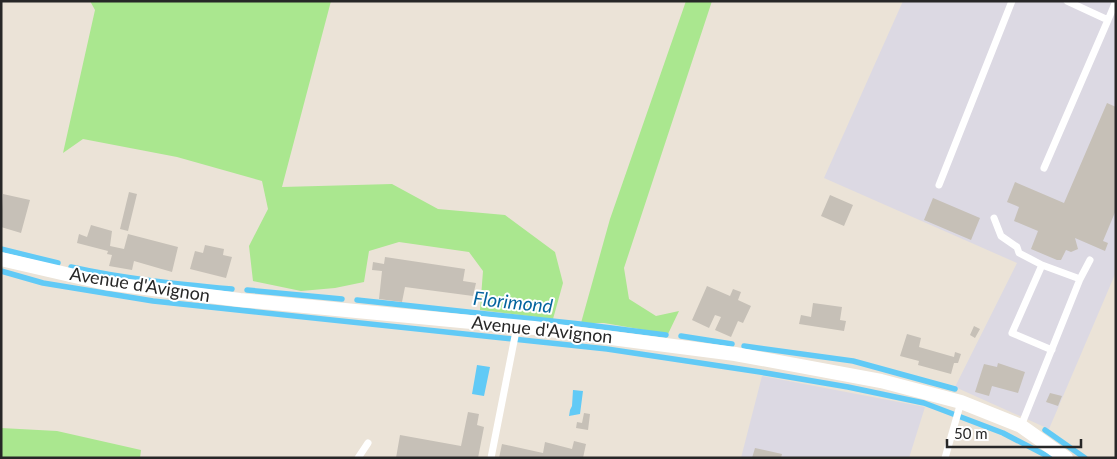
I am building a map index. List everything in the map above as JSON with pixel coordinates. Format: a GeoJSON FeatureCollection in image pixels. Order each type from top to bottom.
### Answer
{"type":"FeatureCollection","features":[{"type":"Feature","properties":{"kind":"street","name":"Avenue d'Avignon"},"geometry":{"type":"LineString","coordinates":[[1,259],[105,283],[240,300],[517,326],[735,354],[881,381],[961,402],[1021,426],[1066,458]]}},
{"type":"Feature","properties":{"kind":"lane"},"geometry":{"type":"LineString","coordinates":[[939,185],[1012,1]]}},
{"type":"Feature","properties":{"kind":"lane"},"geometry":{"type":"LineString","coordinates":[[1066,1],[1108,20]]}},
{"type":"Feature","properties":{"kind":"lane"},"geometry":{"type":"LineString","coordinates":[[1044,168],[1116,1]]}},
{"type":"Feature","properties":{"kind":"lane"},"geometry":{"type":"LineString","coordinates":[[994,218],[1001,236],[1017,247],[1019,253],[1042,265],[1080,279]]}},
{"type":"Feature","properties":{"kind":"lane"},"geometry":{"type":"LineString","coordinates":[[1021,426],[1080,279],[1090,260]]}},
{"type":"Feature","properties":{"kind":"lane"},"geometry":{"type":"LineString","coordinates":[[1042,265],[1012,333],[1052,350]]}},
{"type":"Feature","properties":{"kind":"lane"},"geometry":{"type":"LineString","coordinates":[[491,458],[517,326]]}},
{"type":"Feature","properties":{"kind":"lane"},"geometry":{"type":"LineString","coordinates":[[945,458],[961,402]]}},
{"type":"Feature","properties":{"kind":"lane"},"geometry":{"type":"LineString","coordinates":[[358,458],[368,443]]}},
{"type":"Feature","properties":{"kind":"shaded area"},"geometry":{"type":"Polygon","coordinates":[[[903,1],[1116,1],[1116,272],[1049,429],[955,387],[1017,263],[824,178],[903,1]]]}},
{"type":"Feature","properties":{"kind":"shaded area"},"geometry":{"type":"Polygon","coordinates":[[[762,376],[925,407],[909,458],[741,458],[762,376]]]}},
{"type":"Feature","properties":{"kind":"green space"},"geometry":{"type":"Polygon","coordinates":[[[90,1],[331,1],[282,187],[392,184],[438,209],[505,215],[555,252],[563,283],[553,319],[480,310],[483,271],[469,252],[399,242],[369,251],[364,282],[335,288],[301,291],[253,281],[249,246],[268,209],[262,181],[177,157],[83,139],[63,153],[95,10],[90,1]]]}},
{"type":"Feature","properties":{"kind":"green space"},"geometry":{"type":"Polygon","coordinates":[[[686,1],[712,1],[624,268],[629,299],[656,316],[679,311],[668,334],[604,323],[581,323],[610,219],[686,1]]]}},
{"type":"Feature","properties":{"kind":"green space"},"geometry":{"type":"Polygon","coordinates":[[[1,428],[57,431],[141,450],[140,458],[1,458],[1,428]]]}},
{"type":"Feature","properties":{"kind":"water"},"geometry":{"type":"Polygon","coordinates":[[[477,365],[490,367],[484,396],[472,394],[477,365]]]}},
{"type":"Feature","properties":{"kind":"water"},"geometry":{"type":"Polygon","coordinates":[[[573,390],[583,391],[580,414],[569,416],[572,406],[573,390]]]}},
{"type":"Feature","properties":{"kind":"building"},"geometry":{"type":"Polygon","coordinates":[[[1107,103],[1116,107],[1116,210],[1103,241],[1108,243],[1105,251],[1075,238],[1078,249],[1071,252],[1066,250],[1061,260],[1057,260],[1031,249],[1038,231],[1014,221],[1019,207],[1007,202],[1015,182],[1064,203],[1107,103]]]}},
{"type":"Feature","properties":{"kind":"building"},"geometry":{"type":"Polygon","coordinates":[[[129,192],[137,194],[128,231],[120,229],[129,192]]]}},
{"type":"Feature","properties":{"kind":"building"},"geometry":{"type":"Polygon","coordinates":[[[3,194],[30,200],[21,233],[1,227],[3,194]]]}},
{"type":"Feature","properties":{"kind":"building"},"geometry":{"type":"Polygon","coordinates":[[[830,195],[853,205],[844,226],[821,216],[830,195]]]}},
{"type":"Feature","properties":{"kind":"building"},"geometry":{"type":"Polygon","coordinates":[[[933,198],[980,218],[971,240],[924,220],[933,198]]]}},
{"type":"Feature","properties":{"kind":"building"},"geometry":{"type":"Polygon","coordinates":[[[91,225],[112,231],[110,246],[124,249],[128,234],[178,247],[172,272],[134,261],[132,270],[109,266],[112,255],[107,254],[108,251],[77,243],[79,234],[87,237],[91,225]]]}},
{"type":"Feature","properties":{"kind":"building"},"geometry":{"type":"Polygon","coordinates":[[[205,245],[224,249],[223,255],[232,257],[226,278],[190,269],[195,251],[203,253],[205,245]]]}},
{"type":"Feature","properties":{"kind":"building"},"geometry":{"type":"Polygon","coordinates":[[[385,257],[465,269],[463,281],[476,283],[473,296],[405,287],[402,302],[379,299],[382,271],[372,270],[373,262],[384,264],[385,257]]]}},
{"type":"Feature","properties":{"kind":"building"},"geometry":{"type":"Polygon","coordinates":[[[707,286],[730,296],[733,289],[741,292],[738,300],[751,306],[743,323],[738,321],[731,337],[715,330],[721,317],[715,315],[709,328],[692,320],[707,286]]]}},
{"type":"Feature","properties":{"kind":"building"},"geometry":{"type":"Polygon","coordinates":[[[813,303],[842,307],[840,320],[846,321],[844,331],[799,324],[801,315],[811,317],[813,303]]]}},
{"type":"Feature","properties":{"kind":"building"},"geometry":{"type":"Polygon","coordinates":[[[974,326],[980,329],[975,338],[970,335],[974,326]]]}},
{"type":"Feature","properties":{"kind":"building"},"geometry":{"type":"Polygon","coordinates":[[[907,334],[921,338],[919,347],[954,357],[955,352],[961,354],[958,363],[954,363],[951,374],[918,365],[919,361],[900,356],[907,334]]]}},
{"type":"Feature","properties":{"kind":"building"},"geometry":{"type":"Polygon","coordinates":[[[998,363],[1025,372],[1018,393],[992,386],[989,396],[975,392],[984,364],[997,367],[998,363]]]}},
{"type":"Feature","properties":{"kind":"building"},"geometry":{"type":"Polygon","coordinates":[[[1050,393],[1062,396],[1058,406],[1046,402],[1050,393]]]}},
{"type":"Feature","properties":{"kind":"building"},"geometry":{"type":"Polygon","coordinates":[[[468,412],[479,414],[477,425],[484,427],[478,458],[396,458],[400,435],[461,446],[468,412]]]}},
{"type":"Feature","properties":{"kind":"building"},"geometry":{"type":"Polygon","coordinates":[[[584,413],[590,414],[588,430],[576,428],[577,422],[582,423],[584,413]]]}},
{"type":"Feature","properties":{"kind":"building"},"geometry":{"type":"Polygon","coordinates":[[[574,441],[586,444],[583,458],[499,458],[502,444],[543,453],[545,442],[572,449],[574,441]]]}},
{"type":"Feature","properties":{"kind":"building"},"geometry":{"type":"Polygon","coordinates":[[[755,448],[782,454],[781,458],[752,458],[755,448]]]}},
{"type":"Feature","properties":{"kind":"waterway","name":"Florimond"},"geometry":{"type":"LineString","coordinates":[[1,249],[58,263]]}},
{"type":"Feature","properties":{"kind":"waterway","name":"Florimond"},"geometry":{"type":"LineString","coordinates":[[71,267],[131,278],[232,289]]}},
{"type":"Feature","properties":{"kind":"waterway"},"geometry":{"type":"LineString","coordinates":[[1,271],[43,283],[153,301],[607,349],[848,387],[924,403],[1003,433],[1051,458]]}},
{"type":"Feature","properties":{"kind":"waterway","name":"Florimond"},"geometry":{"type":"LineString","coordinates":[[247,290],[342,299]]}},
{"type":"Feature","properties":{"kind":"waterway","name":"Florimond"},"geometry":{"type":"LineString","coordinates":[[357,300],[666,335]]}},
{"type":"Feature","properties":{"kind":"waterway","name":"Florimond"},"geometry":{"type":"LineString","coordinates":[[681,336],[732,344]]}},
{"type":"Feature","properties":{"kind":"waterway","name":"Florimond"},"geometry":{"type":"LineString","coordinates":[[744,346],[853,361],[955,389]]}},
{"type":"Feature","properties":{"kind":"waterway","name":"Florimond"},"geometry":{"type":"LineString","coordinates":[[1045,430],[1085,458]]}}]}
